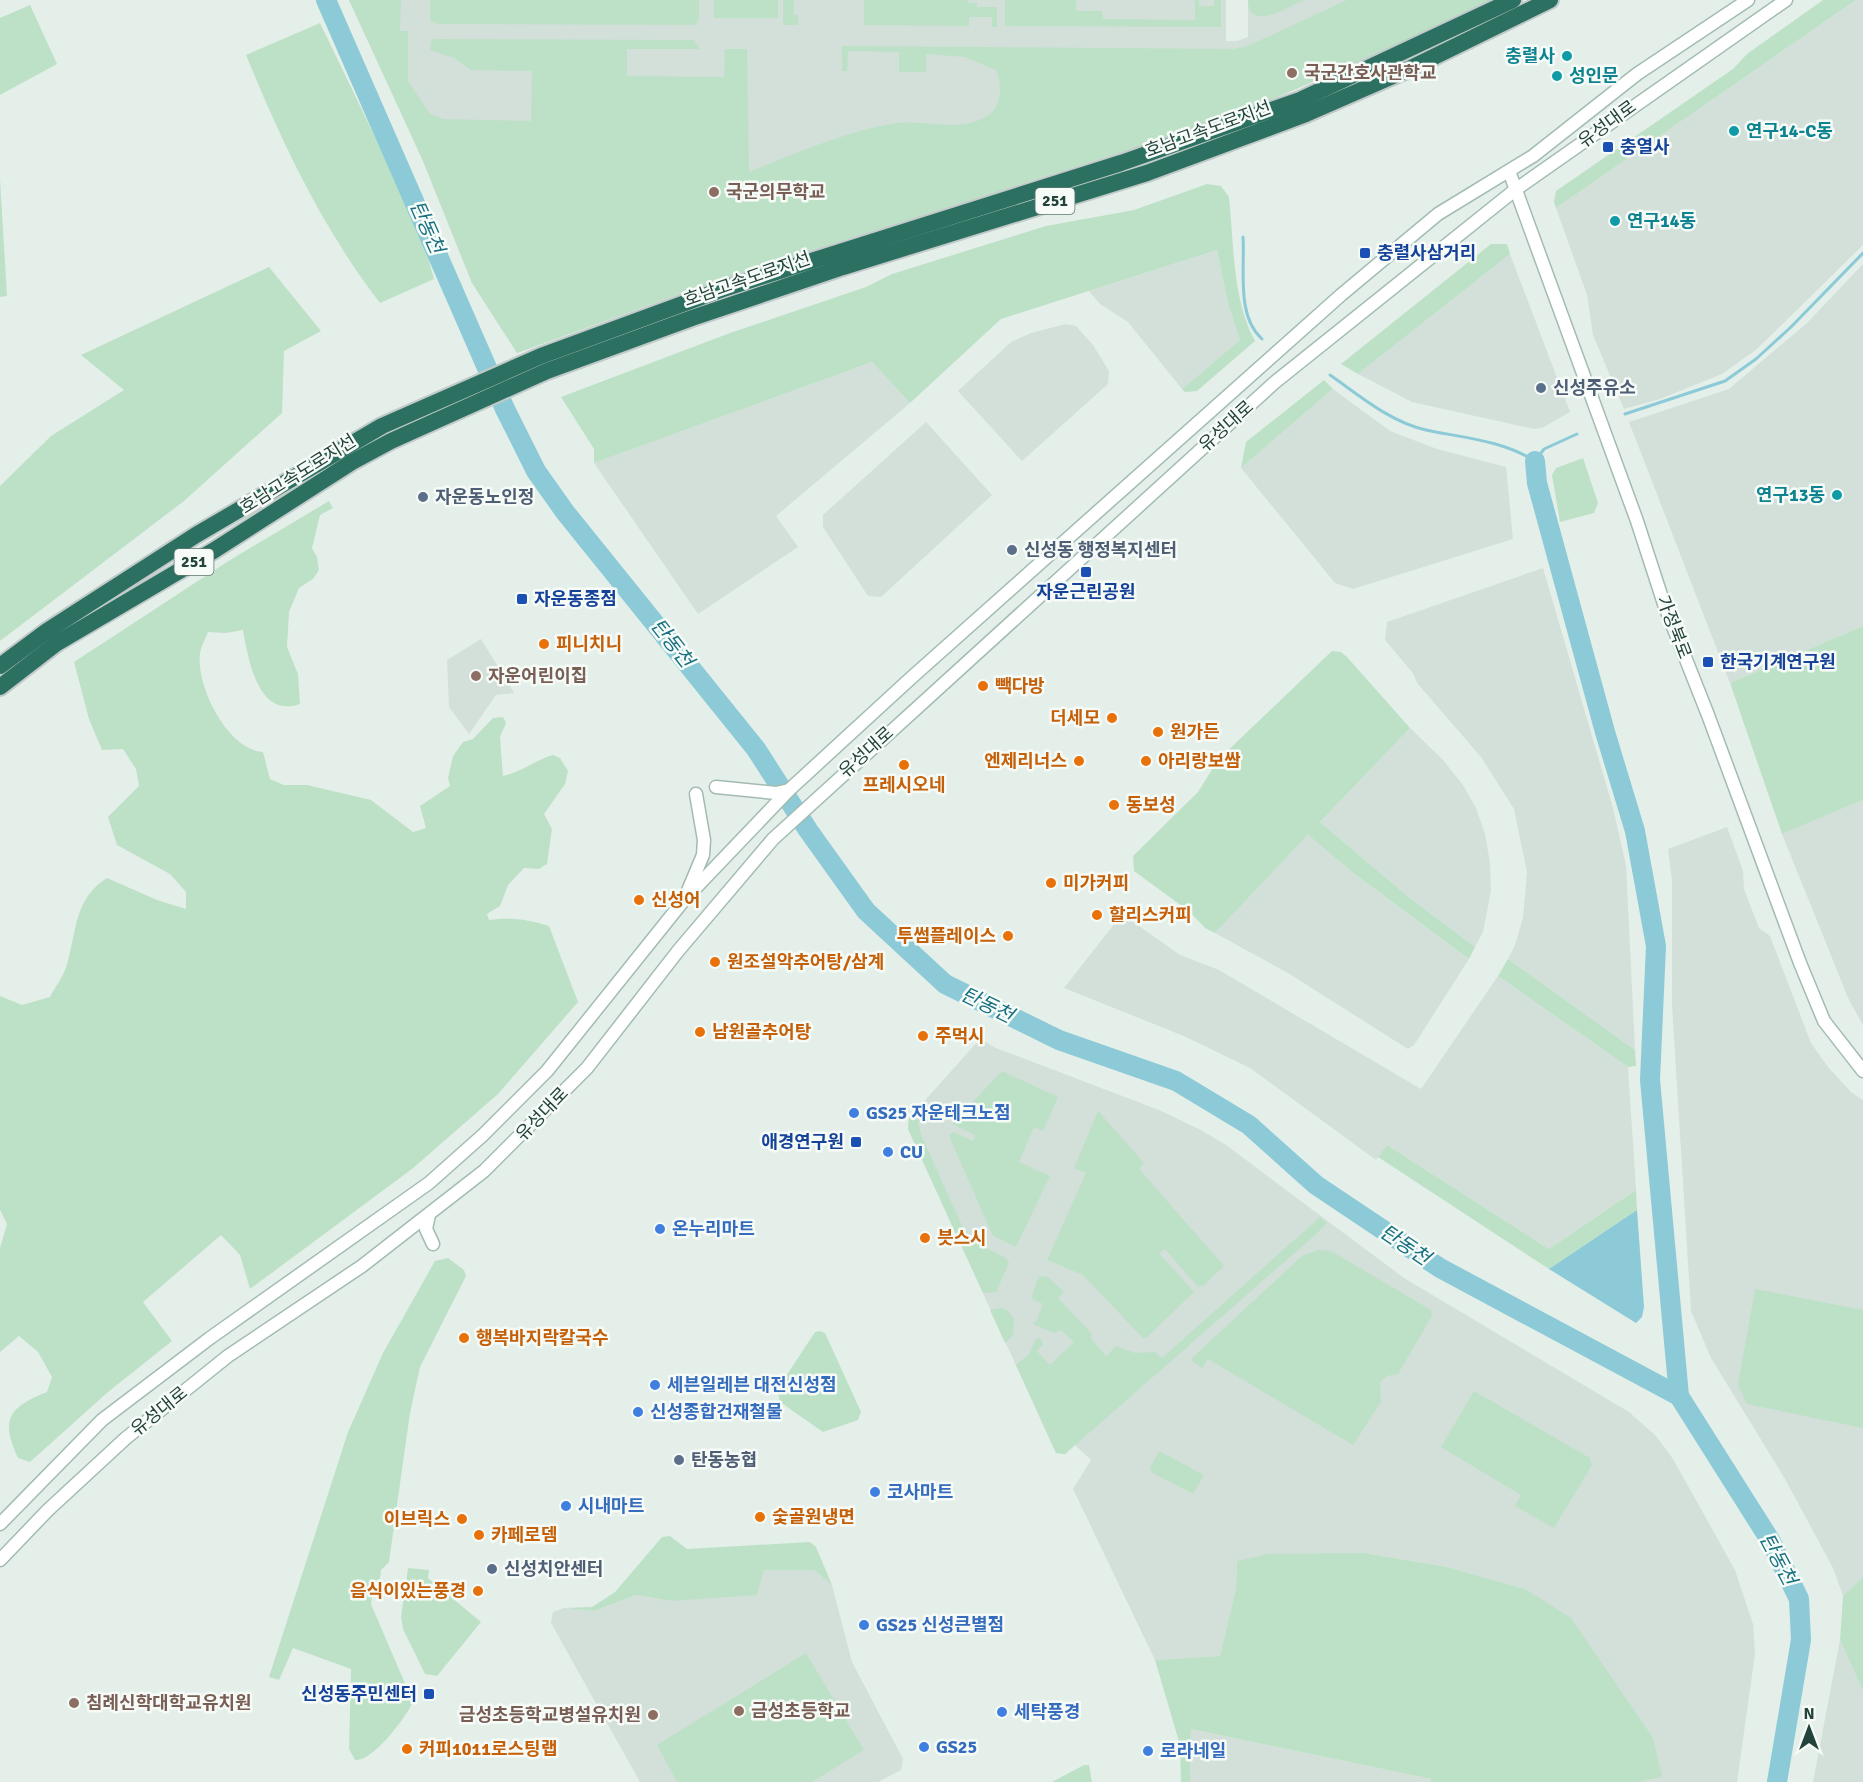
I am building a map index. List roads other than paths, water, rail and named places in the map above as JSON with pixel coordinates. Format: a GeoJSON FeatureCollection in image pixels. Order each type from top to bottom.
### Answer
{"type":"FeatureCollection","features":[{"type":"Feature","properties":{"kind":"highway","name":"호남고속도로지선"},"geometry":{"type":"LineString","coordinates":[[0,666],[47,631],[196,535],[382,426],[544,364],[737,284],[1210,133],[1371,69],[1513,0]]}},
{"type":"Feature","properties":{"kind":"highway","name":"호남고속도로지선"},"geometry":{"type":"LineString","coordinates":[[0,687],[57,643],[391,441],[544,364],[692,318],[843,267],[1158,169],[1306,114],[1409,69],[1550,0]]}},
{"type":"Feature","properties":{"kind":"main road","name":"유성대로"},"geometry":{"type":"LineString","coordinates":[[0,1524],[102,1420],[210,1338],[429,1183],[483,1135],[548,1071],[684,900],[789,790],[911,678],[1341,295],[1438,214],[1533,156],[1637,74],[1748,0]]}},
{"type":"Feature","properties":{"kind":"main road","name":"유성대로"},"geometry":{"type":"LineString","coordinates":[[0,1560],[48,1510],[126,1438],[228,1356],[362,1266],[484,1171],[587,1068],[678,951],[773,839],[823,791],[1274,383],[1515,190],[1786,0]]}},
{"type":"Feature","properties":{"kind":"main road","name":"가정북로"},"geometry":{"type":"LineString","coordinates":[[1509,171],[1637,521],[1664,604],[1708,715],[1800,963],[1824,1022],[1853,1062],[1863,1071]]}},
{"type":"Feature","properties":{"kind":"main road"},"geometry":{"type":"LineString","coordinates":[[716,787],[776,792],[789,790]]}},
{"type":"Feature","properties":{"kind":"main road"},"geometry":{"type":"LineString","coordinates":[[684,900],[703,855],[704,840],[696,794]]}},
{"type":"Feature","properties":{"kind":"main road"},"geometry":{"type":"LineString","coordinates":[[429,1215],[426,1229],[433,1244]]}},
{"type":"Feature","properties":{"kind":"water"},"geometry":{"type":"Polygon","coordinates":[[[1637,1210],[1644,1307],[1642,1317],[1636,1323],[1549,1269],[1637,1210]]]}},
{"type":"Feature","properties":{"kind":"waterway","name":"탄동천"},"geometry":{"type":"LineString","coordinates":[[326,0],[505,409],[536,471],[565,512],[756,749],[808,830],[866,911],[945,984],[1059,1040],[1176,1081],[1249,1125],[1316,1185],[1440,1268],[1679,1396],[1770,1540],[1799,1599],[1801,1640],[1777,1782]]}},
{"type":"Feature","properties":{"kind":"waterway"},"geometry":{"type":"LineString","coordinates":[[1243,237],[1245,305],[1248,318],[1262,339]]}},
{"type":"Feature","properties":{"kind":"waterway"},"geometry":{"type":"LineString","coordinates":[[1625,414],[1725,381],[1756,359],[1791,327],[1863,253]]}},
{"type":"Feature","properties":{"kind":"waterway"},"geometry":{"type":"LineString","coordinates":[[1330,375],[1375,407],[1400,421],[1426,430],[1496,444],[1535,461],[1544,449],[1577,434]]}},
{"type":"Feature","properties":{"kind":"waterway"},"geometry":{"type":"LineString","coordinates":[[1535,461],[1537,483],[1605,732],[1635,831],[1656,946],[1650,1080],[1679,1396]]}},
{"type":"Feature","properties":{"kind":"place","name":"충렬사"},"geometry":{"type":"Point","coordinates":[1567,56]}},
{"type":"Feature","properties":{"kind":"place","name":"국군간호사관학교"},"geometry":{"type":"Point","coordinates":[1292,73]}},
{"type":"Feature","properties":{"kind":"place","name":"성인문"},"geometry":{"type":"Point","coordinates":[1557,76]}},
{"type":"Feature","properties":{"kind":"place","name":"연구14-C동"},"geometry":{"type":"Point","coordinates":[1734,131]}},
{"type":"Feature","properties":{"kind":"place","name":"충열사"},"geometry":{"type":"Point","coordinates":[1608,147]}},
{"type":"Feature","properties":{"kind":"place","name":"국군의무학교"},"geometry":{"type":"Point","coordinates":[714,192]}},
{"type":"Feature","properties":{"kind":"place","name":"연구14동"},"geometry":{"type":"Point","coordinates":[1615,221]}},
{"type":"Feature","properties":{"kind":"place","name":"충렬사삼거리"},"geometry":{"type":"Point","coordinates":[1365,253]}},
{"type":"Feature","properties":{"kind":"place","name":"신성주유소"},"geometry":{"type":"Point","coordinates":[1541,388]}},
{"type":"Feature","properties":{"kind":"place","name":"연구13동"},"geometry":{"type":"Point","coordinates":[1837,495]}},
{"type":"Feature","properties":{"kind":"place","name":"자운동노인정"},"geometry":{"type":"Point","coordinates":[423,497]}},
{"type":"Feature","properties":{"kind":"place","name":"신성동 행정복지센터"},"geometry":{"type":"Point","coordinates":[1012,550]}},
{"type":"Feature","properties":{"kind":"place","name":"자운근린공원"},"geometry":{"type":"Point","coordinates":[1086,572]}},
{"type":"Feature","properties":{"kind":"place","name":"자운동종점"},"geometry":{"type":"Point","coordinates":[522,599]}},
{"type":"Feature","properties":{"kind":"place","name":"피니치니"},"geometry":{"type":"Point","coordinates":[544,644]}},
{"type":"Feature","properties":{"kind":"place","name":"한국기계연구원"},"geometry":{"type":"Point","coordinates":[1708,662]}},
{"type":"Feature","properties":{"kind":"place","name":"자운어린이집"},"geometry":{"type":"Point","coordinates":[476,676]}},
{"type":"Feature","properties":{"kind":"place","name":"빽다방"},"geometry":{"type":"Point","coordinates":[983,686]}},
{"type":"Feature","properties":{"kind":"place","name":"더세모"},"geometry":{"type":"Point","coordinates":[1112,718]}},
{"type":"Feature","properties":{"kind":"place","name":"원가든"},"geometry":{"type":"Point","coordinates":[1158,732]}},
{"type":"Feature","properties":{"kind":"place","name":"엔제리너스"},"geometry":{"type":"Point","coordinates":[1079,761]}},
{"type":"Feature","properties":{"kind":"place","name":"아리랑보쌈"},"geometry":{"type":"Point","coordinates":[1146,761]}},
{"type":"Feature","properties":{"kind":"place","name":"프레시오네"},"geometry":{"type":"Point","coordinates":[904,765]}},
{"type":"Feature","properties":{"kind":"place","name":"동보성"},"geometry":{"type":"Point","coordinates":[1114,805]}},
{"type":"Feature","properties":{"kind":"place","name":"미가커피"},"geometry":{"type":"Point","coordinates":[1051,883]}},
{"type":"Feature","properties":{"kind":"place","name":"신성어"},"geometry":{"type":"Point","coordinates":[639,900]}},
{"type":"Feature","properties":{"kind":"place","name":"할리스커피"},"geometry":{"type":"Point","coordinates":[1097,915]}},
{"type":"Feature","properties":{"kind":"place","name":"투썸플레이스"},"geometry":{"type":"Point","coordinates":[1008,936]}},
{"type":"Feature","properties":{"kind":"place","name":"원조설악추어탕/삼계"},"geometry":{"type":"Point","coordinates":[715,962]}},
{"type":"Feature","properties":{"kind":"place","name":"남원골추어탕"},"geometry":{"type":"Point","coordinates":[700,1032]}},
{"type":"Feature","properties":{"kind":"place","name":"주먹시"},"geometry":{"type":"Point","coordinates":[923,1036]}},
{"type":"Feature","properties":{"kind":"place","name":"GS25 자운테크노점"},"geometry":{"type":"Point","coordinates":[854,1113]}},
{"type":"Feature","properties":{"kind":"place","name":"애경연구원"},"geometry":{"type":"Point","coordinates":[856,1142]}},
{"type":"Feature","properties":{"kind":"place","name":"CU"},"geometry":{"type":"Point","coordinates":[888,1152]}},
{"type":"Feature","properties":{"kind":"place","name":"온누리마트"},"geometry":{"type":"Point","coordinates":[660,1229]}},
{"type":"Feature","properties":{"kind":"place","name":"븟스시"},"geometry":{"type":"Point","coordinates":[925,1238]}},
{"type":"Feature","properties":{"kind":"place","name":"행복바지락칼국수"},"geometry":{"type":"Point","coordinates":[464,1338]}},
{"type":"Feature","properties":{"kind":"place","name":"세븐일레븐 대전신성점"},"geometry":{"type":"Point","coordinates":[655,1385]}},
{"type":"Feature","properties":{"kind":"place","name":"신성종합건재철물"},"geometry":{"type":"Point","coordinates":[638,1412]}},
{"type":"Feature","properties":{"kind":"place","name":"탄동농협"},"geometry":{"type":"Point","coordinates":[679,1460]}},
{"type":"Feature","properties":{"kind":"place","name":"코사마트"},"geometry":{"type":"Point","coordinates":[875,1492]}},
{"type":"Feature","properties":{"kind":"place","name":"시내마트"},"geometry":{"type":"Point","coordinates":[566,1506]}},
{"type":"Feature","properties":{"kind":"place","name":"숯골원냉면"},"geometry":{"type":"Point","coordinates":[760,1517]}},
{"type":"Feature","properties":{"kind":"place","name":"이브릭스"},"geometry":{"type":"Point","coordinates":[462,1519]}},
{"type":"Feature","properties":{"kind":"place","name":"카페로뎀"},"geometry":{"type":"Point","coordinates":[479,1535]}},
{"type":"Feature","properties":{"kind":"place","name":"신성치안센터"},"geometry":{"type":"Point","coordinates":[492,1569]}},
{"type":"Feature","properties":{"kind":"place","name":"음식이있는풍경"},"geometry":{"type":"Point","coordinates":[478,1591]}},
{"type":"Feature","properties":{"kind":"place","name":"GS25 신성큰별점"},"geometry":{"type":"Point","coordinates":[864,1625]}},
{"type":"Feature","properties":{"kind":"place","name":"신성동주민센터"},"geometry":{"type":"Point","coordinates":[429,1694]}},
{"type":"Feature","properties":{"kind":"place","name":"침례신학대학교유치원"},"geometry":{"type":"Point","coordinates":[74,1703]}},
{"type":"Feature","properties":{"kind":"place","name":"금성초등학교"},"geometry":{"type":"Point","coordinates":[739,1711]}},
{"type":"Feature","properties":{"kind":"place","name":"세탁풍경"},"geometry":{"type":"Point","coordinates":[1002,1712]}},
{"type":"Feature","properties":{"kind":"place","name":"금성초등학교병설유치원"},"geometry":{"type":"Point","coordinates":[653,1715]}},
{"type":"Feature","properties":{"kind":"place","name":"GS25"},"geometry":{"type":"Point","coordinates":[924,1747]}},
{"type":"Feature","properties":{"kind":"place","name":"커피1011로스팅랩"},"geometry":{"type":"Point","coordinates":[407,1749]}},
{"type":"Feature","properties":{"kind":"place","name":"로라네일"},"geometry":{"type":"Point","coordinates":[1148,1751]}}]}
